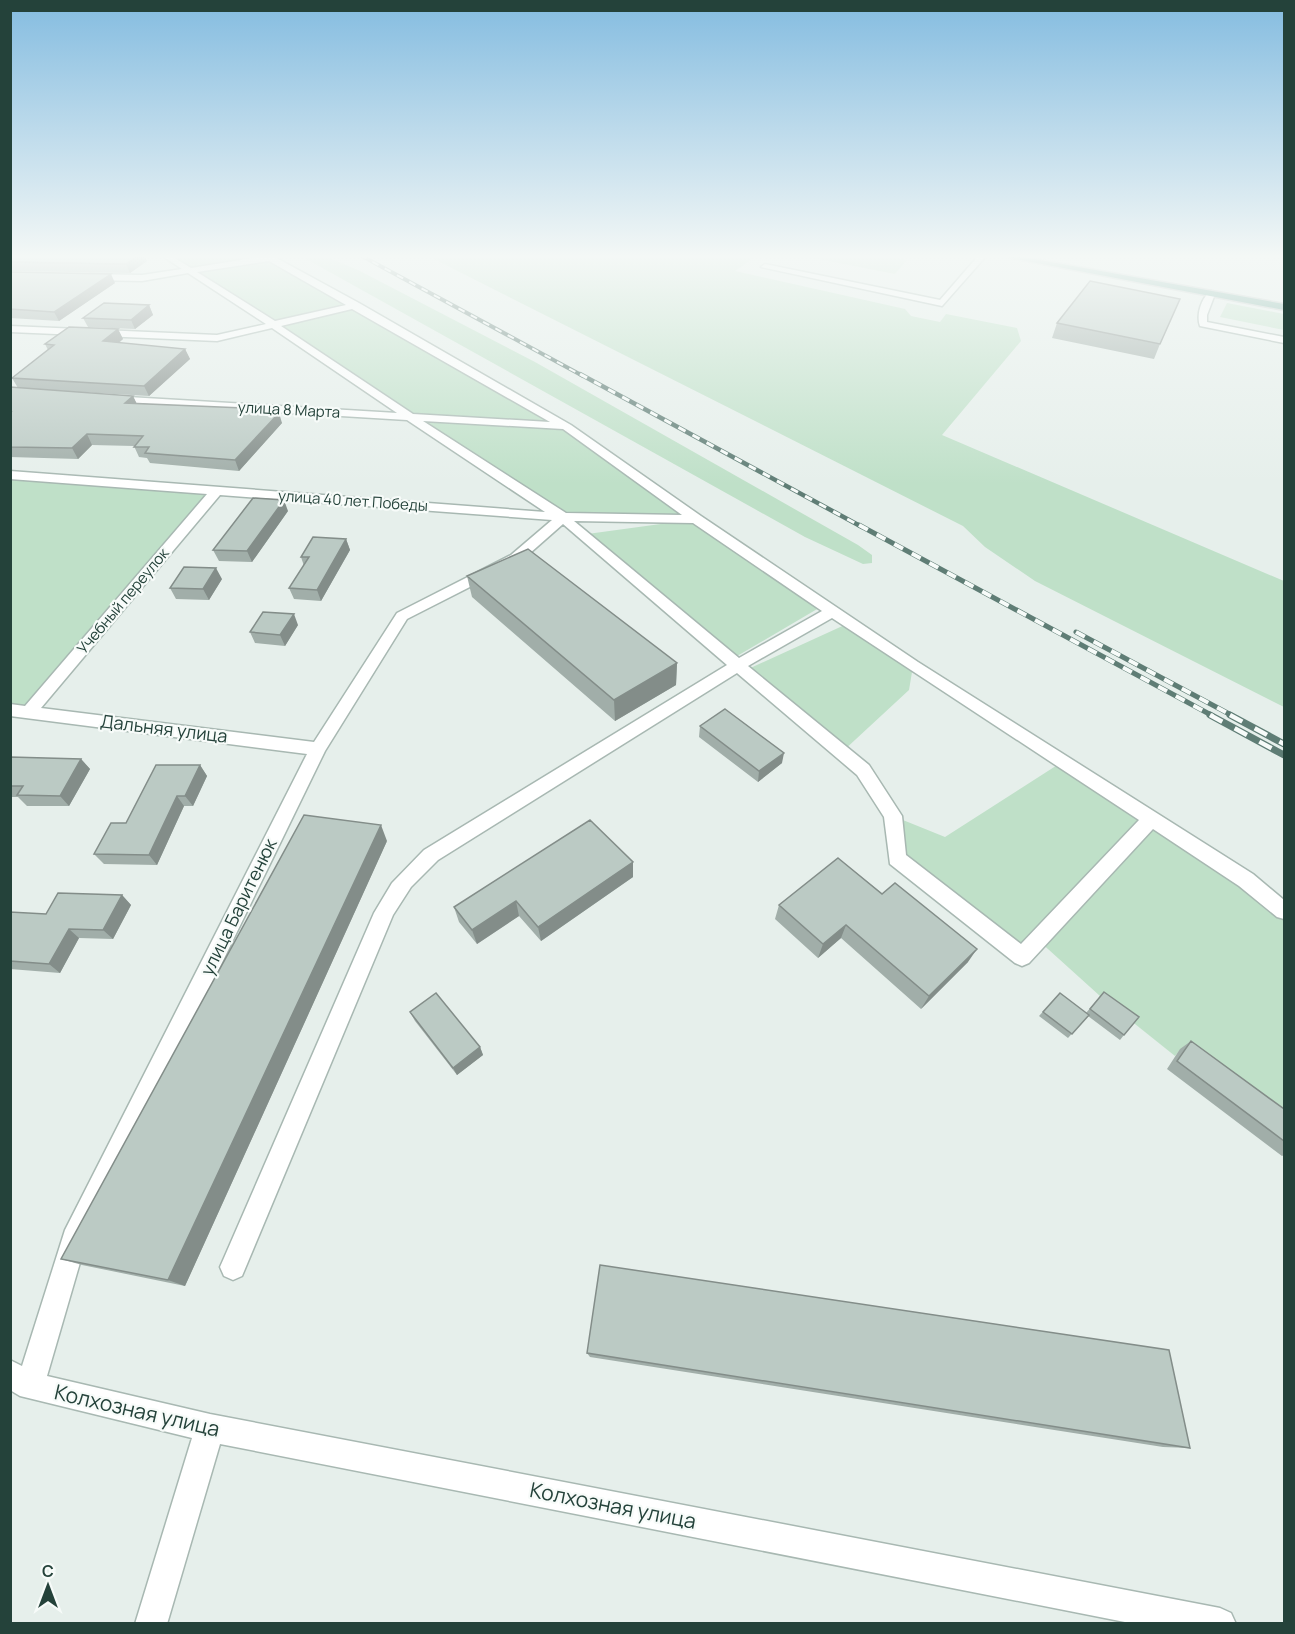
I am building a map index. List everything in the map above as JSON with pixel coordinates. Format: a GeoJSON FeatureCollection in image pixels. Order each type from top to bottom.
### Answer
{"type":"FeatureCollection","features":[{"type":"Feature","properties":{"kind":"street"},"geometry":{"type":"LineString","coordinates":[[62,331],[217,338],[244,331]]}},
{"type":"Feature","properties":{"kind":"street"},"geometry":{"type":"LineString","coordinates":[[285,331],[530,498],[563,517],[580,535],[740,665],[863,770],[893,816],[897,859],[1022,957],[1151,819]]}},
{"type":"Feature","properties":{"kind":"street"},"geometry":{"type":"LineString","coordinates":[[401,331],[567,427],[696,519],[833,611],[1284,903]]}},
{"type":"Feature","properties":{"kind":"street"},"geometry":{"type":"LineString","coordinates":[[1240,331],[1284,340]]}},
{"type":"Feature","properties":{"kind":"street","name":"улица 8 Марта"},"geometry":{"type":"LineString","coordinates":[[93,398],[567,427]]}},
{"type":"Feature","properties":{"kind":"street","name":"улица 40 лет Победы"},"geometry":{"type":"LineString","coordinates":[[10,475],[563,517],[696,519]]}},
{"type":"Feature","properties":{"kind":"street","name":"Учебный переулок"},"geometry":{"type":"LineString","coordinates":[[29,712],[216,491]]}},
{"type":"Feature","properties":{"kind":"street","name":"улица Баритенюк"},"geometry":{"type":"LineString","coordinates":[[20,1380],[74,1239],[318,749],[402,616],[516,558],[563,517]]}},
{"type":"Feature","properties":{"kind":"street"},"geometry":{"type":"LineString","coordinates":[[233,1267],[396,889],[431,855],[740,665],[833,611]]}},
{"type":"Feature","properties":{"kind":"street","name":"Дальняя улица"},"geometry":{"type":"LineString","coordinates":[[10,710],[318,749]]}},
{"type":"Feature","properties":{"kind":"street"},"geometry":{"type":"LineString","coordinates":[[1246,880],[1284,911]]}},
{"type":"Feature","properties":{"kind":"street","name":"Колхозная улица"},"geometry":{"type":"LineString","coordinates":[[20,1380],[210,1428],[1220,1623]]}},
{"type":"Feature","properties":{"kind":"street"},"geometry":{"type":"LineString","coordinates":[[151,1623],[210,1428]]}},
{"type":"Feature","properties":{"kind":"green space"},"geometry":{"type":"Polygon","coordinates":[[[281,331],[399,331],[567,427],[824,605],[732,659],[580,535],[690,520],[563,517],[281,331]]]}},
{"type":"Feature","properties":{"kind":"green space"},"geometry":{"type":"Polygon","coordinates":[[[436,331],[476,331],[535,362],[858,545],[872,555],[872,563],[863,564],[805,537],[436,331]]]}},
{"type":"Feature","properties":{"kind":"green space"},"geometry":{"type":"Polygon","coordinates":[[[577,331],[1018,331],[1021,341],[942,435],[1284,581],[1284,707],[1035,581],[985,547],[963,526],[577,331]]]}},
{"type":"Feature","properties":{"kind":"green space"},"geometry":{"type":"Polygon","coordinates":[[[11,475],[216,491],[29,712],[11,710],[11,475]]]}},
{"type":"Feature","properties":{"kind":"green space"},"geometry":{"type":"Polygon","coordinates":[[[849,623],[913,666],[909,690],[842,752],[746,670],[849,623]]]}},
{"type":"Feature","properties":{"kind":"green space"},"geometry":{"type":"Polygon","coordinates":[[[1062,762],[1246,880],[1284,911],[1284,1126],[1180,1050],[1175,1056],[1100,996],[1038,940],[1022,957],[897,859],[893,816],[945,837],[1062,762]]]}},
{"type":"Feature","properties":{"kind":"building"},"geometry":{"type":"Polygon","coordinates":[[[63,331],[115,331],[103,341],[185,349],[144,386],[12,378],[54,345],[45,344],[63,331]]]}},
{"type":"Feature","properties":{"kind":"building"},"geometry":{"type":"Polygon","coordinates":[[[1097,331],[1166,331],[1160,344],[1097,331]]]}},
{"type":"Feature","properties":{"kind":"building"},"geometry":{"type":"Polygon","coordinates":[[[10,387],[133,396],[125,403],[269,409],[265,412],[279,413],[235,460],[145,453],[149,447],[134,447],[143,436],[87,434],[72,448],[10,447],[10,387]]]}},
{"type":"Feature","properties":{"kind":"building"},"geometry":{"type":"Polygon","coordinates":[[[253,498],[284,500],[247,551],[213,550],[253,498]]]}},
{"type":"Feature","properties":{"kind":"building"},"geometry":{"type":"Polygon","coordinates":[[[313,537],[346,539],[317,590],[289,588],[309,557],[301,557],[313,537]]]}},
{"type":"Feature","properties":{"kind":"building"},"geometry":{"type":"Polygon","coordinates":[[[528,549],[677,663],[614,700],[467,576],[528,549]]]}},
{"type":"Feature","properties":{"kind":"building"},"geometry":{"type":"Polygon","coordinates":[[[184,567],[216,568],[203,589],[170,588],[184,567]]]}},
{"type":"Feature","properties":{"kind":"building"},"geometry":{"type":"Polygon","coordinates":[[[263,612],[294,614],[280,635],[250,632],[263,612]]]}},
{"type":"Feature","properties":{"kind":"building"},"geometry":{"type":"Polygon","coordinates":[[[725,709],[784,753],[759,771],[700,726],[725,709]]]}},
{"type":"Feature","properties":{"kind":"building"},"geometry":{"type":"Polygon","coordinates":[[[10,757],[81,759],[60,796],[17,795],[23,786],[10,786],[10,757]]]}},
{"type":"Feature","properties":{"kind":"building"},"geometry":{"type":"Polygon","coordinates":[[[156,765],[200,765],[185,796],[177,796],[149,855],[94,854],[111,823],[126,823],[156,765]]]}},
{"type":"Feature","properties":{"kind":"building"},"geometry":{"type":"Polygon","coordinates":[[[304,815],[381,825],[168,1280],[61,1259],[304,815]]]}},
{"type":"Feature","properties":{"kind":"building"},"geometry":{"type":"Polygon","coordinates":[[[590,820],[633,862],[538,927],[516,901],[472,930],[454,907],[590,820]]]}},
{"type":"Feature","properties":{"kind":"building"},"geometry":{"type":"Polygon","coordinates":[[[838,858],[882,894],[895,883],[977,949],[929,996],[846,925],[823,944],[779,905],[838,858]]]}},
{"type":"Feature","properties":{"kind":"building"},"geometry":{"type":"Polygon","coordinates":[[[58,893],[122,895],[103,930],[69,929],[49,964],[10,961],[10,912],[46,914],[58,893]]]}},
{"type":"Feature","properties":{"kind":"building"},"geometry":{"type":"Polygon","coordinates":[[[1104,992],[1139,1017],[1124,1035],[1090,1009],[1104,992]]]}},
{"type":"Feature","properties":{"kind":"building"},"geometry":{"type":"Polygon","coordinates":[[[436,993],[480,1047],[453,1068],[410,1012],[436,993]]]}},
{"type":"Feature","properties":{"kind":"building"},"geometry":{"type":"Polygon","coordinates":[[[1060,993],[1089,1015],[1072,1034],[1043,1012],[1060,993]]]}},
{"type":"Feature","properties":{"kind":"building"},"geometry":{"type":"Polygon","coordinates":[[[1191,1041],[1284,1109],[1284,1141],[1177,1061],[1191,1041]]]}},
{"type":"Feature","properties":{"kind":"building"},"geometry":{"type":"Polygon","coordinates":[[[600,1265],[1169,1350],[1190,1448],[587,1353],[600,1265]]]}},
{"type":"Feature","properties":{"kind":"railway"},"geometry":{"type":"LineString","coordinates":[[501,331],[583,376]]}},
{"type":"Feature","properties":{"kind":"railway"},"geometry":{"type":"LineString","coordinates":[[580,374],[862,527]]}},
{"type":"Feature","properties":{"kind":"railway"},"geometry":{"type":"LineString","coordinates":[[859,525],[1213,716]]}},
{"type":"Feature","properties":{"kind":"railway"},"geometry":{"type":"LineString","coordinates":[[1076,632],[1233,716]]}},
{"type":"Feature","properties":{"kind":"railway"},"geometry":{"type":"LineString","coordinates":[[1210,715],[1284,755]]}},
{"type":"Feature","properties":{"kind":"railway"},"geometry":{"type":"LineString","coordinates":[[1230,715],[1284,744]]}}]}
